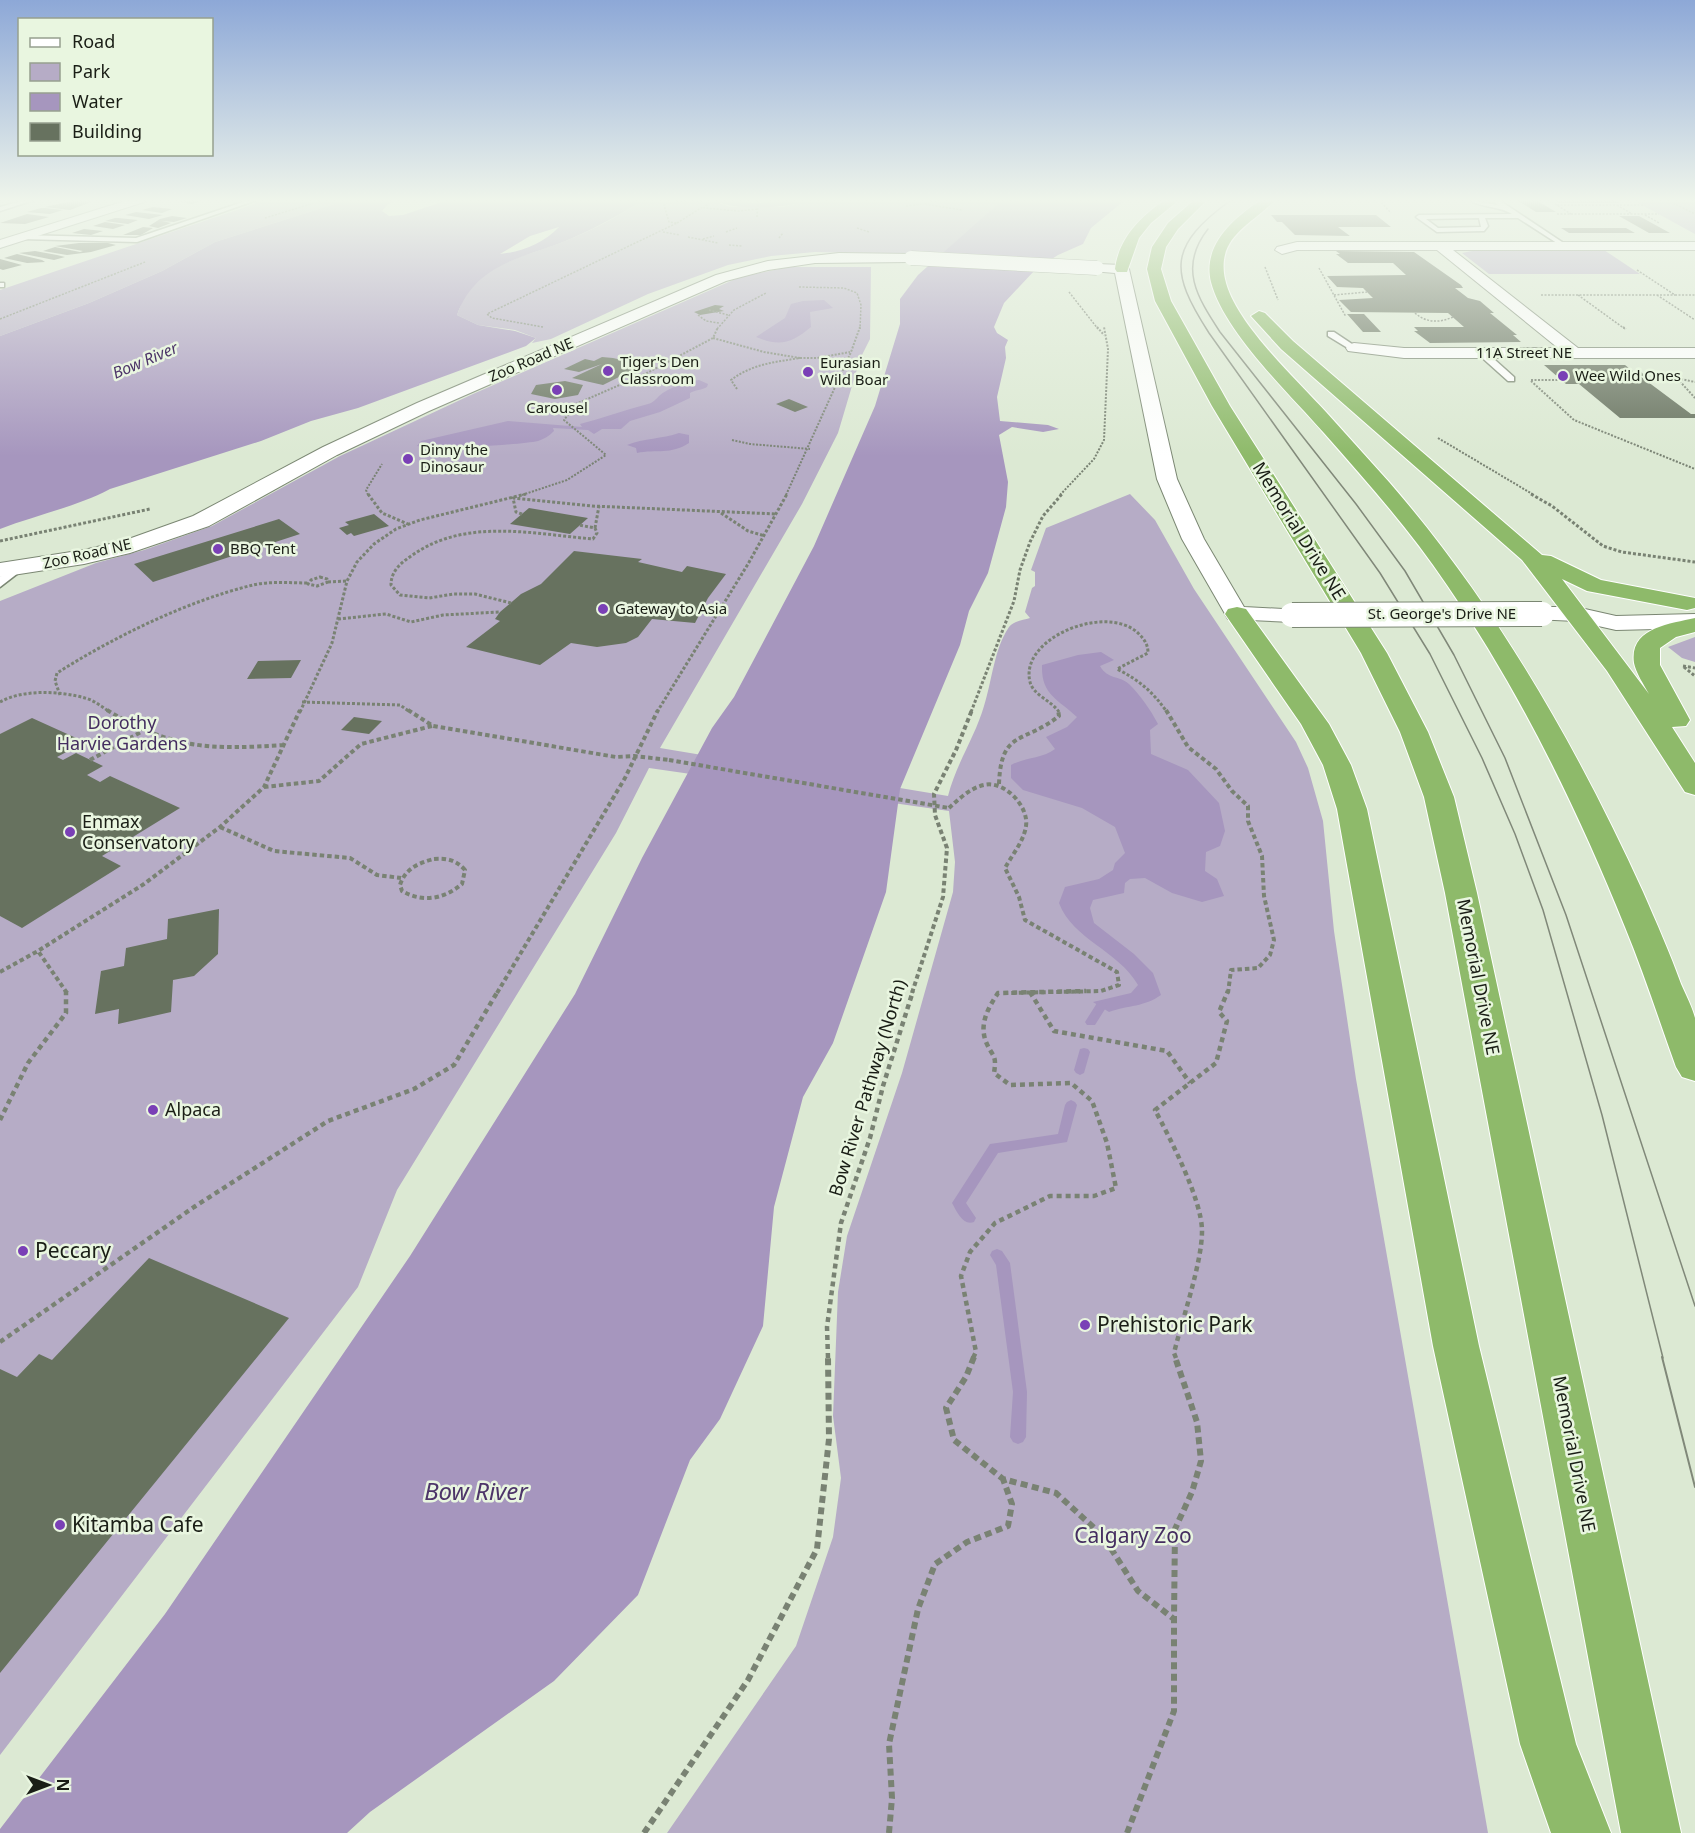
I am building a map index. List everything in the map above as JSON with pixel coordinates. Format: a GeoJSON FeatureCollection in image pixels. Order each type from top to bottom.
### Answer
{"type":"FeatureCollection","features":[{"type":"Feature","properties":{"kind":"highway","name":"Memorial Drive NE"},"geometry":{"type":"LineString","coordinates":[[1159,286],[1163,302],[1221,406],[1374,653],[1414,732],[1439,797],[1461,893],[1651,1833]]}},
{"type":"Feature","properties":{"kind":"highway"},"geometry":{"type":"LineString","coordinates":[[1220,286],[1238,319],[1297,391],[1384,488],[1441,560],[1494,636],[1563,757],[1642,927],[1695,1067]]}},
{"type":"Feature","properties":{"kind":"highway"},"geometry":{"type":"LineString","coordinates":[[1240,286],[1287,345],[1530,555],[1562,592],[1654,717],[1695,786]]}},
{"type":"Feature","properties":{"kind":"highway"},"geometry":{"type":"LineString","coordinates":[[1530,555],[1595,586],[1693,613]]}},
{"type":"Feature","properties":{"kind":"highway"},"geometry":{"type":"LineString","coordinates":[[1693,613],[1647,645],[1647,665],[1695,753]]}},
{"type":"Feature","properties":{"kind":"highway"},"geometry":{"type":"LineString","coordinates":[[1237,614],[1315,724],[1336,765],[1352,809],[1456,1346],[1548,1744],[1581,1833]]}},
{"type":"Feature","properties":{"kind":"street","name":"Zoo Road NE"},"geometry":{"type":"LineString","coordinates":[[9,569],[84,557],[130,546],[201,521],[330,451],[413,412],[704,286]]}},
{"type":"Feature","properties":{"kind":"street"},"geometry":{"type":"LineString","coordinates":[[1124,286],[1153,410],[1161,458],[1183,518],[1218,585],[1237,614]]}},
{"type":"Feature","properties":{"kind":"street"},"geometry":{"type":"LineString","coordinates":[[1490,286],[1574,353]]}},
{"type":"Feature","properties":{"kind":"street","name":"11A Street NE"},"geometry":{"type":"LineString","coordinates":[[1354,348],[1404,353],[1695,352]]}},
{"type":"Feature","properties":{"kind":"street","name":"St. George's Drive NE"},"geometry":{"type":"LineString","coordinates":[[1237,614],[1576,614],[1616,623],[1693,613]]}},
{"type":"Feature","properties":{"kind":"lane"},"geometry":{"type":"LineString","coordinates":[[1331,334],[1354,348]]}},
{"type":"Feature","properties":{"kind":"lane"},"geometry":{"type":"LineString","coordinates":[[1482,353],[1510,380]]}},
{"type":"Feature","properties":{"kind":"lane"},"geometry":{"type":"LineString","coordinates":[[0,583],[9,569]]}},
{"type":"Feature","properties":{"kind":"path"},"geometry":{"type":"LineString","coordinates":[[0,318],[84,286]]}},
{"type":"Feature","properties":{"kind":"path"},"geometry":{"type":"LineString","coordinates":[[548,286],[487,314],[492,318],[550,329]]}},
{"type":"Feature","properties":{"kind":"path"},"geometry":{"type":"LineString","coordinates":[[1272,286],[1278,299]]}},
{"type":"Feature","properties":{"kind":"path"},"geometry":{"type":"LineString","coordinates":[[1329,286],[1357,337],[1354,348]]}},
{"type":"Feature","properties":{"kind":"path"},"geometry":{"type":"LineString","coordinates":[[1661,286],[1676,295]]}},
{"type":"Feature","properties":{"kind":"path"},"geometry":{"type":"LineString","coordinates":[[0,1342],[194,1207],[328,1121],[414,1089],[454,1065],[619,788],[663,700],[765,536],[810,450],[861,324],[862,305],[857,293],[844,288],[792,288]]}},
{"type":"Feature","properties":{"kind":"path"},"geometry":{"type":"LineString","coordinates":[[713,338],[719,323],[728,315],[748,299],[772,290]]}},
{"type":"Feature","properties":{"kind":"path"},"geometry":{"type":"LineString","coordinates":[[1334,295],[1367,292]]}},
{"type":"Feature","properties":{"kind":"path"},"geometry":{"type":"LineString","coordinates":[[1502,295],[1695,295]]}},
{"type":"Feature","properties":{"kind":"path"},"geometry":{"type":"LineString","coordinates":[[1577,295],[1659,352]]}},
{"type":"Feature","properties":{"kind":"path"},"geometry":{"type":"LineString","coordinates":[[1656,295],[1695,320]]}},
{"type":"Feature","properties":{"kind":"path"},"geometry":{"type":"LineString","coordinates":[[719,312],[728,315]]}},
{"type":"Feature","properties":{"kind":"path"},"geometry":{"type":"LineString","coordinates":[[1415,313],[1423,320],[1438,322],[1453,317]]}},
{"type":"Feature","properties":{"kind":"path"},"geometry":{"type":"LineString","coordinates":[[1438,322],[1445,327]]}},
{"type":"Feature","properties":{"kind":"path"},"geometry":{"type":"LineString","coordinates":[[0,972],[38,951],[144,884],[220,827],[264,787],[302,702],[332,643],[347,581],[357,562],[374,544],[396,529],[409,524],[495,500],[513,498],[567,480],[606,455],[564,420],[576,404],[647,373],[713,338],[730,340],[753,350],[782,355],[794,354],[800,358]]}},
{"type":"Feature","properties":{"kind":"path","name":"Bow River Pathway (North)"},"geometry":{"type":"LineString","coordinates":[[644,1833],[748,1680],[818,1549],[829,1439],[827,1327],[841,1223],[870,1138],[883,1086],[923,954],[943,897],[946,848],[935,815],[934,794],[956,750],[986,674],[1014,600],[1020,570],[1030,542],[1044,516],[1067,486],[1094,459],[1104,440],[1108,349]]}},
{"type":"Feature","properties":{"kind":"path"},"geometry":{"type":"LineString","coordinates":[[737,389],[731,380],[743,370],[757,363],[817,358],[850,352]]}},
{"type":"Feature","properties":{"kind":"path"},"geometry":{"type":"LineString","coordinates":[[1524,374],[1574,420],[1695,469]]}},
{"type":"Feature","properties":{"kind":"path"},"geometry":{"type":"LineString","coordinates":[[1531,380],[1561,380]]}},
{"type":"Feature","properties":{"kind":"path"},"geometry":{"type":"LineString","coordinates":[[1432,434],[1552,506],[1603,546],[1622,552],[1695,561]]}},
{"type":"Feature","properties":{"kind":"path"},"geometry":{"type":"LineString","coordinates":[[732,440],[810,450]]}},
{"type":"Feature","properties":{"kind":"path"},"geometry":{"type":"LineString","coordinates":[[382,464],[366,490],[372,504],[391,519],[409,524]]}},
{"type":"Feature","properties":{"kind":"path"},"geometry":{"type":"LineString","coordinates":[[513,498],[599,507],[777,514]]}},
{"type":"Feature","properties":{"kind":"path"},"geometry":{"type":"LineString","coordinates":[[513,498],[516,512],[522,514]]}},
{"type":"Feature","properties":{"kind":"path"},"geometry":{"type":"LineString","coordinates":[[511,603],[475,594],[454,594],[429,598],[400,595],[391,585],[391,576],[403,561],[430,543],[456,535],[492,530],[593,539],[597,533],[595,528],[599,507]]}},
{"type":"Feature","properties":{"kind":"path"},"geometry":{"type":"LineString","coordinates":[[0,541],[153,508]]}},
{"type":"Feature","properties":{"kind":"path"},"geometry":{"type":"LineString","coordinates":[[721,513],[748,531],[765,536]]}},
{"type":"Feature","properties":{"kind":"path"},"geometry":{"type":"LineString","coordinates":[[579,525],[595,528]]}},
{"type":"Feature","properties":{"kind":"path"},"geometry":{"type":"LineString","coordinates":[[60,695],[55,681],[57,673],[92,650],[195,604],[255,584],[308,583],[320,577],[327,579],[328,582]]}},
{"type":"Feature","properties":{"kind":"path"},"geometry":{"type":"LineString","coordinates":[[308,583],[314,586],[328,582],[347,581]]}},
{"type":"Feature","properties":{"kind":"path"},"geometry":{"type":"LineString","coordinates":[[338,619],[386,614],[411,622],[442,615],[500,612]]}},
{"type":"Feature","properties":{"kind":"path"},"geometry":{"type":"LineString","coordinates":[[999,784],[1001,758],[1007,743],[1019,736],[1040,730],[1059,716],[1055,705],[1035,690],[1030,683],[1030,666],[1036,656],[1050,640],[1061,632],[1109,619],[1122,620],[1131,624],[1146,643],[1148,653],[1146,657],[1117,669],[1137,679],[1155,695],[1177,726],[1188,747],[1216,769],[1232,792],[1242,798],[1248,806],[1248,821],[1262,856],[1264,896],[1274,940],[1270,955],[1258,968],[1231,970],[1228,994],[1219,1012],[1227,1021],[1216,1063],[1155,1110],[1175,1148],[1194,1199],[1202,1230],[1197,1266],[1174,1353],[1197,1422],[1201,1461],[1192,1492],[1175,1529],[1174,1711],[1127,1833]]}},
{"type":"Feature","properties":{"kind":"path"},"geometry":{"type":"LineString","coordinates":[[1682,666],[1695,668]]}},
{"type":"Feature","properties":{"kind":"path"},"geometry":{"type":"LineString","coordinates":[[0,702],[14,696],[60,695],[89,699],[142,731],[166,740],[205,746],[283,745]]}},
{"type":"Feature","properties":{"kind":"path"},"geometry":{"type":"LineString","coordinates":[[302,702],[400,705],[433,726],[616,757],[634,756],[669,760],[949,808],[972,788],[989,783],[999,784],[1021,805],[1026,824],[1005,867],[1019,897],[1025,920],[1117,972],[1119,985],[1101,990],[998,993],[990,1005],[982,1026],[985,1043],[996,1058],[994,1073],[1010,1085],[1071,1083],[1092,1101],[1107,1143],[1116,1188],[1094,1196],[1050,1196],[995,1223],[970,1252],[962,1276],[976,1352],[966,1377],[946,1408],[954,1440],[1003,1479],[1056,1493],[1103,1536],[1138,1591],[1174,1619]]}},
{"type":"Feature","properties":{"kind":"path"},"geometry":{"type":"LineString","coordinates":[[264,787],[319,781],[361,744],[433,726]]}},
{"type":"Feature","properties":{"kind":"path"},"geometry":{"type":"LineString","coordinates":[[90,760],[142,731]]}},
{"type":"Feature","properties":{"kind":"path"},"geometry":{"type":"LineString","coordinates":[[220,827],[274,851],[350,858],[377,875],[401,878],[414,866],[434,859],[454,860],[465,870],[462,884],[447,895],[437,898],[408,896],[402,891],[401,878]]}},
{"type":"Feature","properties":{"kind":"path"},"geometry":{"type":"LineString","coordinates":[[0,1120],[28,1064],[66,1013],[67,993],[38,951]]}},
{"type":"Feature","properties":{"kind":"path"},"geometry":{"type":"LineString","coordinates":[[1030,992],[1054,1031],[1167,1051],[1190,1083]]}},
{"type":"Feature","properties":{"kind":"path"},"geometry":{"type":"LineString","coordinates":[[890,1833],[892,1798],[889,1744],[918,1609],[935,1564],[967,1542],[1008,1526],[1011,1504],[1003,1479]]}},
{"type":"Feature","properties":{"kind":"green space"},"geometry":{"type":"Polygon","coordinates":[[[13,286],[129,286],[0,336],[0,290],[13,286]]]}},
{"type":"Feature","properties":{"kind":"green space"},"geometry":{"type":"Polygon","coordinates":[[[473,286],[671,286],[551,339],[532,343],[536,338],[515,330],[478,325],[457,315],[466,294],[473,286]]]}},
{"type":"Feature","properties":{"kind":"green space","name":"Calgary Zoo"},"geometry":{"type":"Polygon","coordinates":[[[721,286],[871,286],[870,339],[860,359],[838,433],[802,504],[660,748],[948,796],[980,717],[1004,636],[1013,623],[1030,618],[1025,612],[1032,588],[1035,586],[1035,572],[1031,570],[1046,528],[1130,494],[1155,520],[1194,589],[1296,742],[1308,768],[1323,821],[1334,931],[1356,1079],[1488,1833],[667,1833],[796,1646],[833,1537],[841,1478],[833,1416],[838,1292],[847,1236],[902,1073],[953,892],[955,862],[949,811],[649,768],[616,833],[397,1190],[358,1287],[0,1755],[0,601],[96,563],[144,550],[212,526],[340,456],[473,394],[721,286]]]}},
{"type":"Feature","properties":{"kind":"green space"},"geometry":{"type":"Polygon","coordinates":[[[1695,637],[1695,662],[1682,658],[1668,647],[1695,637]]]}},
{"type":"Feature","properties":{"kind":"water","name":"Bow River"},"geometry":{"type":"Polygon","coordinates":[[[129,286],[475,286],[465,298],[457,315],[478,325],[515,331],[536,338],[526,346],[358,408],[311,421],[261,441],[110,489],[84,501],[0,529],[0,336],[129,286]]]}},
{"type":"Feature","properties":{"kind":"water","name":"Bow River"},"geometry":{"type":"Polygon","coordinates":[[[910,286],[1020,286],[1004,303],[994,327],[997,333],[1008,340],[997,397],[1000,421],[1048,425],[1059,429],[1043,432],[1012,427],[999,435],[1008,482],[1006,507],[988,573],[969,611],[960,645],[900,789],[886,892],[833,1043],[803,1097],[774,1207],[763,1326],[720,1419],[690,1460],[638,1595],[554,1681],[370,1812],[347,1833],[0,1833],[0,1829],[165,1614],[410,1256],[575,994],[642,858],[712,728],[734,697],[814,546],[875,406],[900,324],[900,299],[910,286]]]}},
{"type":"Feature","properties":{"kind":"water"},"geometry":{"type":"Polygon","coordinates":[[[824,300],[833,308],[810,312],[811,327],[798,337],[785,342],[772,342],[756,337],[785,318],[791,304],[824,300]]]}},
{"type":"Feature","properties":{"kind":"water"},"geometry":{"type":"Polygon","coordinates":[[[699,380],[708,384],[707,387],[690,393],[690,398],[660,412],[630,421],[621,429],[602,429],[594,434],[588,430],[553,428],[554,431],[546,437],[528,443],[457,447],[417,446],[421,441],[508,421],[582,427],[580,424],[650,403],[672,388],[699,380]]]}},
{"type":"Feature","properties":{"kind":"water"},"geometry":{"type":"Polygon","coordinates":[[[679,433],[689,435],[689,443],[676,449],[637,453],[636,448],[627,445],[640,441],[679,433]]]}},
{"type":"Feature","properties":{"kind":"water"},"geometry":{"type":"Polygon","coordinates":[[[1101,652],[1114,660],[1100,666],[1103,670],[1129,684],[1145,703],[1158,724],[1150,730],[1151,754],[1188,770],[1219,803],[1225,831],[1220,846],[1206,852],[1205,871],[1217,879],[1224,896],[1202,902],[1172,893],[1145,878],[1130,879],[1125,883],[1124,893],[1093,900],[1090,908],[1094,923],[1134,954],[1153,973],[1161,995],[1142,1004],[1109,1012],[1093,1002],[1131,993],[1138,985],[1119,963],[1074,927],[1059,903],[1065,887],[1099,879],[1113,870],[1115,863],[1125,853],[1115,827],[1082,808],[1023,790],[1011,778],[1011,765],[1044,755],[1055,749],[1046,737],[1067,727],[1077,717],[1052,696],[1044,683],[1042,665],[1078,655],[1101,652]]]}},
{"type":"Feature","properties":{"kind":"building"},"geometry":{"type":"Polygon","coordinates":[[[1336,286],[1461,286],[1463,288],[1455,288],[1468,298],[1480,301],[1494,313],[1490,313],[1517,335],[1513,335],[1521,342],[1430,343],[1414,331],[1418,331],[1414,327],[1464,327],[1448,313],[1351,312],[1339,300],[1373,298],[1363,288],[1336,286]]]}},
{"type":"Feature","properties":{"kind":"building"},"geometry":{"type":"Polygon","coordinates":[[[715,305],[724,306],[719,309],[724,311],[700,315],[694,312],[715,305]]]}},
{"type":"Feature","properties":{"kind":"building"},"geometry":{"type":"Polygon","coordinates":[[[1347,314],[1364,314],[1381,332],[1363,332],[1347,314]]]}},
{"type":"Feature","properties":{"kind":"building","name":"Tiger's Den Classroom"},"geometry":{"type":"Polygon","coordinates":[[[602,357],[643,365],[603,385],[572,378],[602,364],[579,372],[564,369],[585,359],[594,361],[602,357]]]}},
{"type":"Feature","properties":{"kind":"building"},"geometry":{"type":"Polygon","coordinates":[[[1544,365],[1625,365],[1634,372],[1641,372],[1645,376],[1640,376],[1691,414],[1695,414],[1695,418],[1620,418],[1579,384],[1566,384],[1544,365]]]}},
{"type":"Feature","properties":{"kind":"building","name":"Carousel"},"geometry":{"type":"Polygon","coordinates":[[[565,381],[583,385],[578,395],[555,399],[531,394],[536,385],[565,381]]]}},
{"type":"Feature","properties":{"kind":"building"},"geometry":{"type":"Polygon","coordinates":[[[789,399],[808,407],[795,412],[776,404],[789,399]]]}},
{"type":"Feature","properties":{"kind":"building"},"geometry":{"type":"Polygon","coordinates":[[[529,508],[588,518],[570,534],[510,524],[529,508]]]}},
{"type":"Feature","properties":{"kind":"building"},"geometry":{"type":"Polygon","coordinates":[[[374,514],[389,526],[354,536],[351,533],[347,535],[339,528],[349,525],[345,522],[374,514]]]}},
{"type":"Feature","properties":{"kind":"building","name":"BBQ Tent"},"geometry":{"type":"Polygon","coordinates":[[[279,519],[300,534],[153,582],[134,564],[279,519]]]}},
{"type":"Feature","properties":{"kind":"building","name":"Gateway to Asia"},"geometry":{"type":"Polygon","coordinates":[[[574,551],[642,559],[638,562],[682,572],[687,566],[726,574],[708,598],[695,623],[652,619],[638,637],[626,643],[597,647],[571,643],[540,665],[466,647],[500,621],[495,619],[500,612],[521,594],[541,584],[574,551]]]}},
{"type":"Feature","properties":{"kind":"building"},"geometry":{"type":"Polygon","coordinates":[[[301,660],[291,678],[247,679],[258,661],[301,660]]]}},
{"type":"Feature","properties":{"kind":"building"},"geometry":{"type":"Polygon","coordinates":[[[354,717],[382,721],[369,734],[341,730],[354,717]]]}},
{"type":"Feature","properties":{"kind":"building","name":"Enmax Conservatory"},"geometry":{"type":"Polygon","coordinates":[[[32,718],[85,742],[57,757],[63,760],[76,753],[103,766],[87,775],[100,782],[110,776],[180,808],[102,856],[121,866],[22,928],[0,916],[0,734],[32,718]]]}},
{"type":"Feature","properties":{"kind":"building"},"geometry":{"type":"Polygon","coordinates":[[[219,909],[218,954],[194,976],[173,980],[171,1012],[118,1024],[119,1009],[95,1014],[101,971],[124,966],[126,948],[167,939],[168,919],[219,909]]]}},
{"type":"Feature","properties":{"kind":"building","name":"Kitamba Cafe"},"geometry":{"type":"Polygon","coordinates":[[[149,1258],[289,1318],[0,1673],[0,1369],[17,1377],[39,1354],[52,1360],[149,1258]]]}},
{"type":"Feature","properties":{"kind":"waterway"},"geometry":{"type":"LineString","coordinates":[[1091,1022],[1101,1006]]}},
{"type":"Feature","properties":{"kind":"waterway"},"geometry":{"type":"LineString","coordinates":[[1080,1070],[1084,1052]]}},
{"type":"Feature","properties":{"kind":"waterway"},"geometry":{"type":"LineString","coordinates":[[969,1218],[959,1203],[994,1148],[1063,1138],[1071,1105]]}},
{"type":"Feature","properties":{"kind":"waterway"},"geometry":{"type":"LineString","coordinates":[[997,1255],[1003,1263],[1020,1392],[1018,1437]]}},
{"type":"Feature","properties":{"kind":"tram line"},"geometry":{"type":"LineString","coordinates":[[1185,286],[1209,333],[1380,573],[1430,654],[1482,758],[1515,834],[1543,910],[1602,1115],[1663,1358]]}},
{"type":"Feature","properties":{"kind":"tram line"},"geometry":{"type":"LineString","coordinates":[[1195,286],[1204,306],[1220,332],[1356,504],[1405,571],[1454,655],[1505,758],[1566,915],[1695,1306]]}},
{"type":"Feature","properties":{"kind":"tram line"},"geometry":{"type":"LineString","coordinates":[[1662,1357],[1695,1487]]}},
{"type":"Feature","properties":{"kind":"place","name":"Tiger's Den Classroom"},"geometry":{"type":"Point","coordinates":[608,371]}},
{"type":"Feature","properties":{"kind":"place","name":"Eurasian Wild Boar"},"geometry":{"type":"Point","coordinates":[808,372]}},
{"type":"Feature","properties":{"kind":"place","name":"Wee Wild Ones"},"geometry":{"type":"Point","coordinates":[1563,376]}},
{"type":"Feature","properties":{"kind":"place","name":"Carousel"},"geometry":{"type":"Point","coordinates":[557,390]}},
{"type":"Feature","properties":{"kind":"place","name":"Dinny the Dinosaur"},"geometry":{"type":"Point","coordinates":[408,459]}},
{"type":"Feature","properties":{"kind":"place","name":"BBQ Tent"},"geometry":{"type":"Point","coordinates":[218,549]}},
{"type":"Feature","properties":{"kind":"place","name":"Gateway to Asia"},"geometry":{"type":"Point","coordinates":[603,609]}},
{"type":"Feature","properties":{"kind":"place","name":"Enmax Conservatory"},"geometry":{"type":"Point","coordinates":[70,832]}},
{"type":"Feature","properties":{"kind":"place","name":"Alpaca"},"geometry":{"type":"Point","coordinates":[153,1110]}},
{"type":"Feature","properties":{"kind":"place","name":"Peccary"},"geometry":{"type":"Point","coordinates":[23,1251]}},
{"type":"Feature","properties":{"kind":"place","name":"Prehistoric Park"},"geometry":{"type":"Point","coordinates":[1085,1325]}},
{"type":"Feature","properties":{"kind":"place","name":"Kitamba Cafe"},"geometry":{"type":"Point","coordinates":[60,1525]}},
{"type":"Feature","properties":{"kind":"park label","name":"Dorothy Harvie Gardens"},"geometry":{"type":"Point","coordinates":[122,733]}}]}
